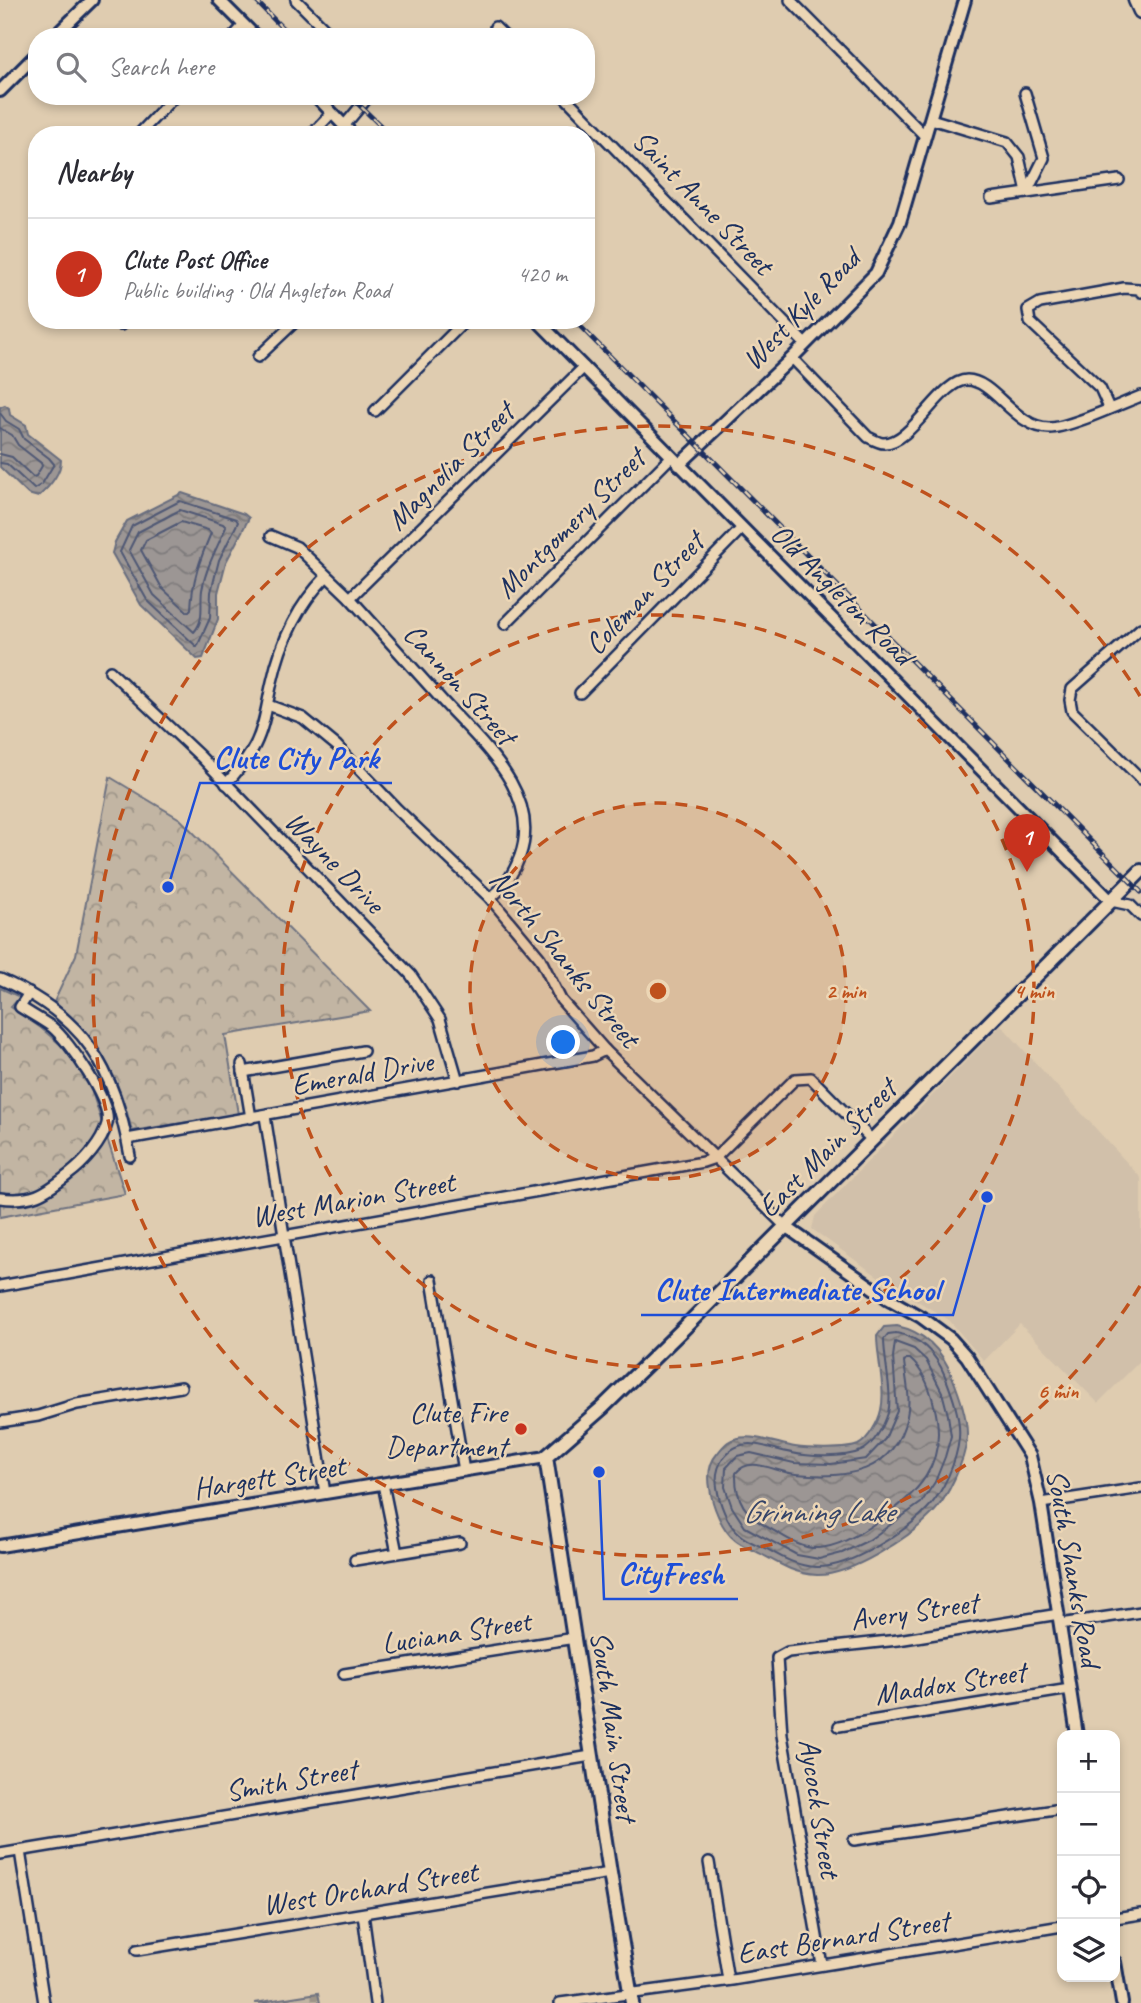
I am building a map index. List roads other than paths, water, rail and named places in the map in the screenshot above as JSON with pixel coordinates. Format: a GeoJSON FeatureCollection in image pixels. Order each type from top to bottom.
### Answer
{"type":"FeatureCollection","features":[{"type":"Feature","properties":{"kind":"main road"},"geometry":{"type":"LineString","coordinates":[[1136,0],[1141,12]]}},
{"type":"Feature","properties":{"kind":"main road","name":"East Main Street"},"geometry":{"type":"LineString","coordinates":[[546,1457],[602,1408],[1141,871]]}},
{"type":"Feature","properties":{"kind":"main road","name":"South Main Street"},"geometry":{"type":"LineString","coordinates":[[546,1457],[631,1998]]}},
{"type":"Feature","properties":{"kind":"street"},"geometry":{"type":"LineString","coordinates":[[63,28],[92,0]]}},
{"type":"Feature","properties":{"kind":"street"},"geometry":{"type":"LineString","coordinates":[[219,0],[247,28]]}},
{"type":"Feature","properties":{"kind":"street"},"geometry":{"type":"LineString","coordinates":[[296,0],[324,28]]}},
{"type":"Feature","properties":{"kind":"street"},"geometry":{"type":"LineString","coordinates":[[790,0],[925,136]]}},
{"type":"Feature","properties":{"kind":"street","name":"West Kyle Road"},"geometry":{"type":"LineString","coordinates":[[675,461],[792,358],[876,273],[901,222],[965,0]]}},
{"type":"Feature","properties":{"kind":"street"},"geometry":{"type":"LineString","coordinates":[[241,28],[244,25]]}},
{"type":"Feature","properties":{"kind":"street"},"geometry":{"type":"LineString","coordinates":[[0,91],[28,63]]}},
{"type":"Feature","properties":{"kind":"street"},"geometry":{"type":"LineString","coordinates":[[1025,93],[1044,158],[1027,192]]}},
{"type":"Feature","properties":{"kind":"street"},"geometry":{"type":"LineString","coordinates":[[147,126],[166,105]]}},
{"type":"Feature","properties":{"kind":"street"},"geometry":{"type":"LineString","coordinates":[[324,105],[344,126],[362,105]]}},
{"type":"Feature","properties":{"kind":"street","name":"Saint Anne Street"},"geometry":{"type":"LineString","coordinates":[[573,105],[594,126]]}},
{"type":"Feature","properties":{"kind":"street"},"geometry":{"type":"LineString","coordinates":[[320,126],[332,113]]}},
{"type":"Feature","properties":{"kind":"street"},"geometry":{"type":"LineString","coordinates":[[931,119],[1007,142],[1019,157],[1027,192]]}},
{"type":"Feature","properties":{"kind":"street","name":"Saint Anne Street"},"geometry":{"type":"LineString","coordinates":[[595,128],[805,344]]}},
{"type":"Feature","properties":{"kind":"street"},"geometry":{"type":"LineString","coordinates":[[991,198],[1119,180]]}},
{"type":"Feature","properties":{"kind":"street"},"geometry":{"type":"LineString","coordinates":[[1109,408],[1100,388],[1030,322],[1028,310],[1040,303],[1124,288],[1139,289],[1141,292]]}},
{"type":"Feature","properties":{"kind":"street"},"geometry":{"type":"LineString","coordinates":[[258,357],[288,329]]}},
{"type":"Feature","properties":{"kind":"street"},"geometry":{"type":"LineString","coordinates":[[375,411],[457,329]]}},
{"type":"Feature","properties":{"kind":"street","name":"Old Angleton Road"},"geometry":{"type":"LineString","coordinates":[[546,329],[1111,901]]}},
{"type":"Feature","properties":{"kind":"street"},"geometry":{"type":"LineString","coordinates":[[792,358],[868,437],[883,443],[898,439],[951,387],[965,380],[978,382],[1023,419],[1051,429],[1141,396]]}},
{"type":"Feature","properties":{"kind":"street","name":"Magnolia Street"},"geometry":{"type":"LineString","coordinates":[[350,598],[584,367]]}},
{"type":"Feature","properties":{"kind":"street","name":"Montgomery Street"},"geometry":{"type":"LineString","coordinates":[[505,624],[675,461]]}},
{"type":"Feature","properties":{"kind":"street","name":"Coleman Street"},"geometry":{"type":"LineString","coordinates":[[580,693],[742,528]]}},
{"type":"Feature","properties":{"kind":"street","name":"Cannon Street"},"geometry":{"type":"LineString","coordinates":[[271,536],[297,547],[350,598],[506,773],[518,794],[526,829],[524,846],[510,877],[500,891],[489,898]]}},
{"type":"Feature","properties":{"kind":"street"},"geometry":{"type":"LineString","coordinates":[[226,784],[254,746],[268,705],[276,664],[288,631],[304,601],[326,577]]}},
{"type":"Feature","properties":{"kind":"street"},"geometry":{"type":"LineString","coordinates":[[1141,628],[1072,689],[1070,700],[1072,711],[1141,779]]}},
{"type":"Feature","properties":{"kind":"street","name":"Wayne Drive"},"geometry":{"type":"LineString","coordinates":[[110,671],[201,757],[411,975],[440,1019],[458,1081]]}},
{"type":"Feature","properties":{"kind":"street","name":"North Shanks Street"},"geometry":{"type":"LineString","coordinates":[[268,705],[303,718],[337,746],[397,809],[489,898],[529,942],[561,1000],[605,1050],[785,1226]]}},
{"type":"Feature","properties":{"kind":"street"},"geometry":{"type":"LineString","coordinates":[[1111,901],[1130,905],[1141,916]]}},
{"type":"Feature","properties":{"kind":"street"},"geometry":{"type":"LineString","coordinates":[[0,979],[29,993],[69,1021],[92,1048],[115,1095],[130,1156]]}},
{"type":"Feature","properties":{"kind":"street"},"geometry":{"type":"LineString","coordinates":[[0,1198],[31,1198],[53,1187],[94,1150],[108,1123],[107,1112],[89,1073],[70,1046],[53,1028],[20,1007],[29,993]]}},
{"type":"Feature","properties":{"kind":"street","name":"Emerald Drive"},"geometry":{"type":"LineString","coordinates":[[127,1139],[593,1056],[605,1050]]}},
{"type":"Feature","properties":{"kind":"street"},"geometry":{"type":"LineString","coordinates":[[251,1118],[243,1068],[363,1051]]}},
{"type":"Feature","properties":{"kind":"street"},"geometry":{"type":"LineString","coordinates":[[715,1158],[795,1079],[804,1077],[811,1078],[871,1139]]}},
{"type":"Feature","properties":{"kind":"street"},"geometry":{"type":"LineString","coordinates":[[265,1116],[325,1493]]}},
{"type":"Feature","properties":{"kind":"street","name":"West Marion Street"},"geometry":{"type":"LineString","coordinates":[[0,1286],[690,1165],[715,1158]]}},
{"type":"Feature","properties":{"kind":"street","name":"South Shanks Road"},"geometry":{"type":"LineString","coordinates":[[785,1226],[951,1339],[967,1357],[1030,1456],[1041,1503],[1076,1730]]}},
{"type":"Feature","properties":{"kind":"street"},"geometry":{"type":"LineString","coordinates":[[432,1280],[464,1471]]}},
{"type":"Feature","properties":{"kind":"street"},"geometry":{"type":"LineString","coordinates":[[0,1422],[38,1416],[77,1404],[181,1387]]}},
{"type":"Feature","properties":{"kind":"street","name":"Hargett Street"},"geometry":{"type":"LineString","coordinates":[[0,1546],[546,1457]]}},
{"type":"Feature","properties":{"kind":"street"},"geometry":{"type":"LineString","coordinates":[[383,1483],[397,1553]]}},
{"type":"Feature","properties":{"kind":"street"},"geometry":{"type":"LineString","coordinates":[[1041,1503],[1141,1488]]}},
{"type":"Feature","properties":{"kind":"street"},"geometry":{"type":"LineString","coordinates":[[355,1560],[460,1543]]}},
{"type":"Feature","properties":{"kind":"street","name":"Avery Street"},"geometry":{"type":"LineString","coordinates":[[777,1658],[788,1652],[1060,1619],[1141,1612]]}},
{"type":"Feature","properties":{"kind":"street","name":"Luciana Street"},"geometry":{"type":"LineString","coordinates":[[344,1674],[575,1638]]}},
{"type":"Feature","properties":{"kind":"street","name":"Aycock Street"},"geometry":{"type":"LineString","coordinates":[[777,1658],[782,1735],[822,1965]]}},
{"type":"Feature","properties":{"kind":"street","name":"Maddox Street"},"geometry":{"type":"LineString","coordinates":[[839,1726],[1070,1689]]}},
{"type":"Feature","properties":{"kind":"street","name":"Smith Street"},"geometry":{"type":"LineString","coordinates":[[0,1854],[591,1755]]}},
{"type":"Feature","properties":{"kind":"street"},"geometry":{"type":"LineString","coordinates":[[854,1840],[1057,1810]]}},
{"type":"Feature","properties":{"kind":"street"},"geometry":{"type":"LineString","coordinates":[[20,1851],[44,2003]]}},
{"type":"Feature","properties":{"kind":"street"},"geometry":{"type":"LineString","coordinates":[[709,1862],[728,1980]]}},
{"type":"Feature","properties":{"kind":"street","name":"West Orchard Street"},"geometry":{"type":"LineString","coordinates":[[137,1950],[610,1873]]}},
{"type":"Feature","properties":{"kind":"street"},"geometry":{"type":"LineString","coordinates":[[363,1914],[375,2003]]}},
{"type":"Feature","properties":{"kind":"street"},"geometry":{"type":"LineString","coordinates":[[1120,1916],[1141,1914]]}},
{"type":"Feature","properties":{"kind":"street","name":"East Bernard Street"},"geometry":{"type":"LineString","coordinates":[[560,2003],[631,1998],[1057,1927]]}},
{"type":"Feature","properties":{"kind":"street"},"geometry":{"type":"LineString","coordinates":[[1118,1982],[1122,2003]]}},
{"type":"Feature","properties":{"kind":"water"},"geometry":{"type":"Polygon","coordinates":[[[5,405],[9,408],[10,415],[26,425],[28,434],[61,460],[50,485],[38,497],[28,494],[0,467],[0,407],[5,405]]]}},
{"type":"Feature","properties":{"kind":"water"},"geometry":{"type":"Polygon","coordinates":[[[182,493],[249,518],[226,562],[218,593],[218,619],[203,658],[197,659],[141,605],[112,553],[127,521],[182,493]]]}},
{"type":"Feature","properties":{"kind":"water","name":"Grinning Lake"},"geometry":{"type":"Polygon","coordinates":[[[897,1326],[916,1333],[938,1350],[952,1376],[965,1414],[967,1438],[963,1457],[950,1489],[938,1507],[922,1524],[878,1554],[830,1574],[817,1575],[795,1571],[730,1536],[718,1517],[710,1488],[709,1474],[714,1458],[728,1442],[743,1437],[795,1447],[827,1449],[862,1443],[875,1425],[882,1402],[877,1336],[884,1327],[897,1326]]]}},
{"type":"Feature","properties":{"kind":"railway"},"geometry":{"type":"LineString","coordinates":[[255,0],[282,28]]}},
{"type":"Feature","properties":{"kind":"railway"},"geometry":{"type":"LineString","coordinates":[[359,105],[381,126]]}},
{"type":"Feature","properties":{"kind":"railway"},"geometry":{"type":"LineString","coordinates":[[583,329],[1141,892]]}},
{"type":"Feature","properties":{"kind":"place","name":"Clute Post Office"},"geometry":{"type":"Point","coordinates":[1027,872]}},
{"type":"Feature","properties":{"kind":"place","name":"Clute City Park"},"geometry":{"type":"Point","coordinates":[168,887]}},
{"type":"Feature","properties":{"kind":"place","name":"Clute Intermediate School"},"geometry":{"type":"Point","coordinates":[987,1197]}},
{"type":"Feature","properties":{"kind":"place","name":"Clute Fire Department"},"geometry":{"type":"Point","coordinates":[521,1429]}},
{"type":"Feature","properties":{"kind":"place","name":"CityFresh"},"geometry":{"type":"Point","coordinates":[599,1472]}}]}
